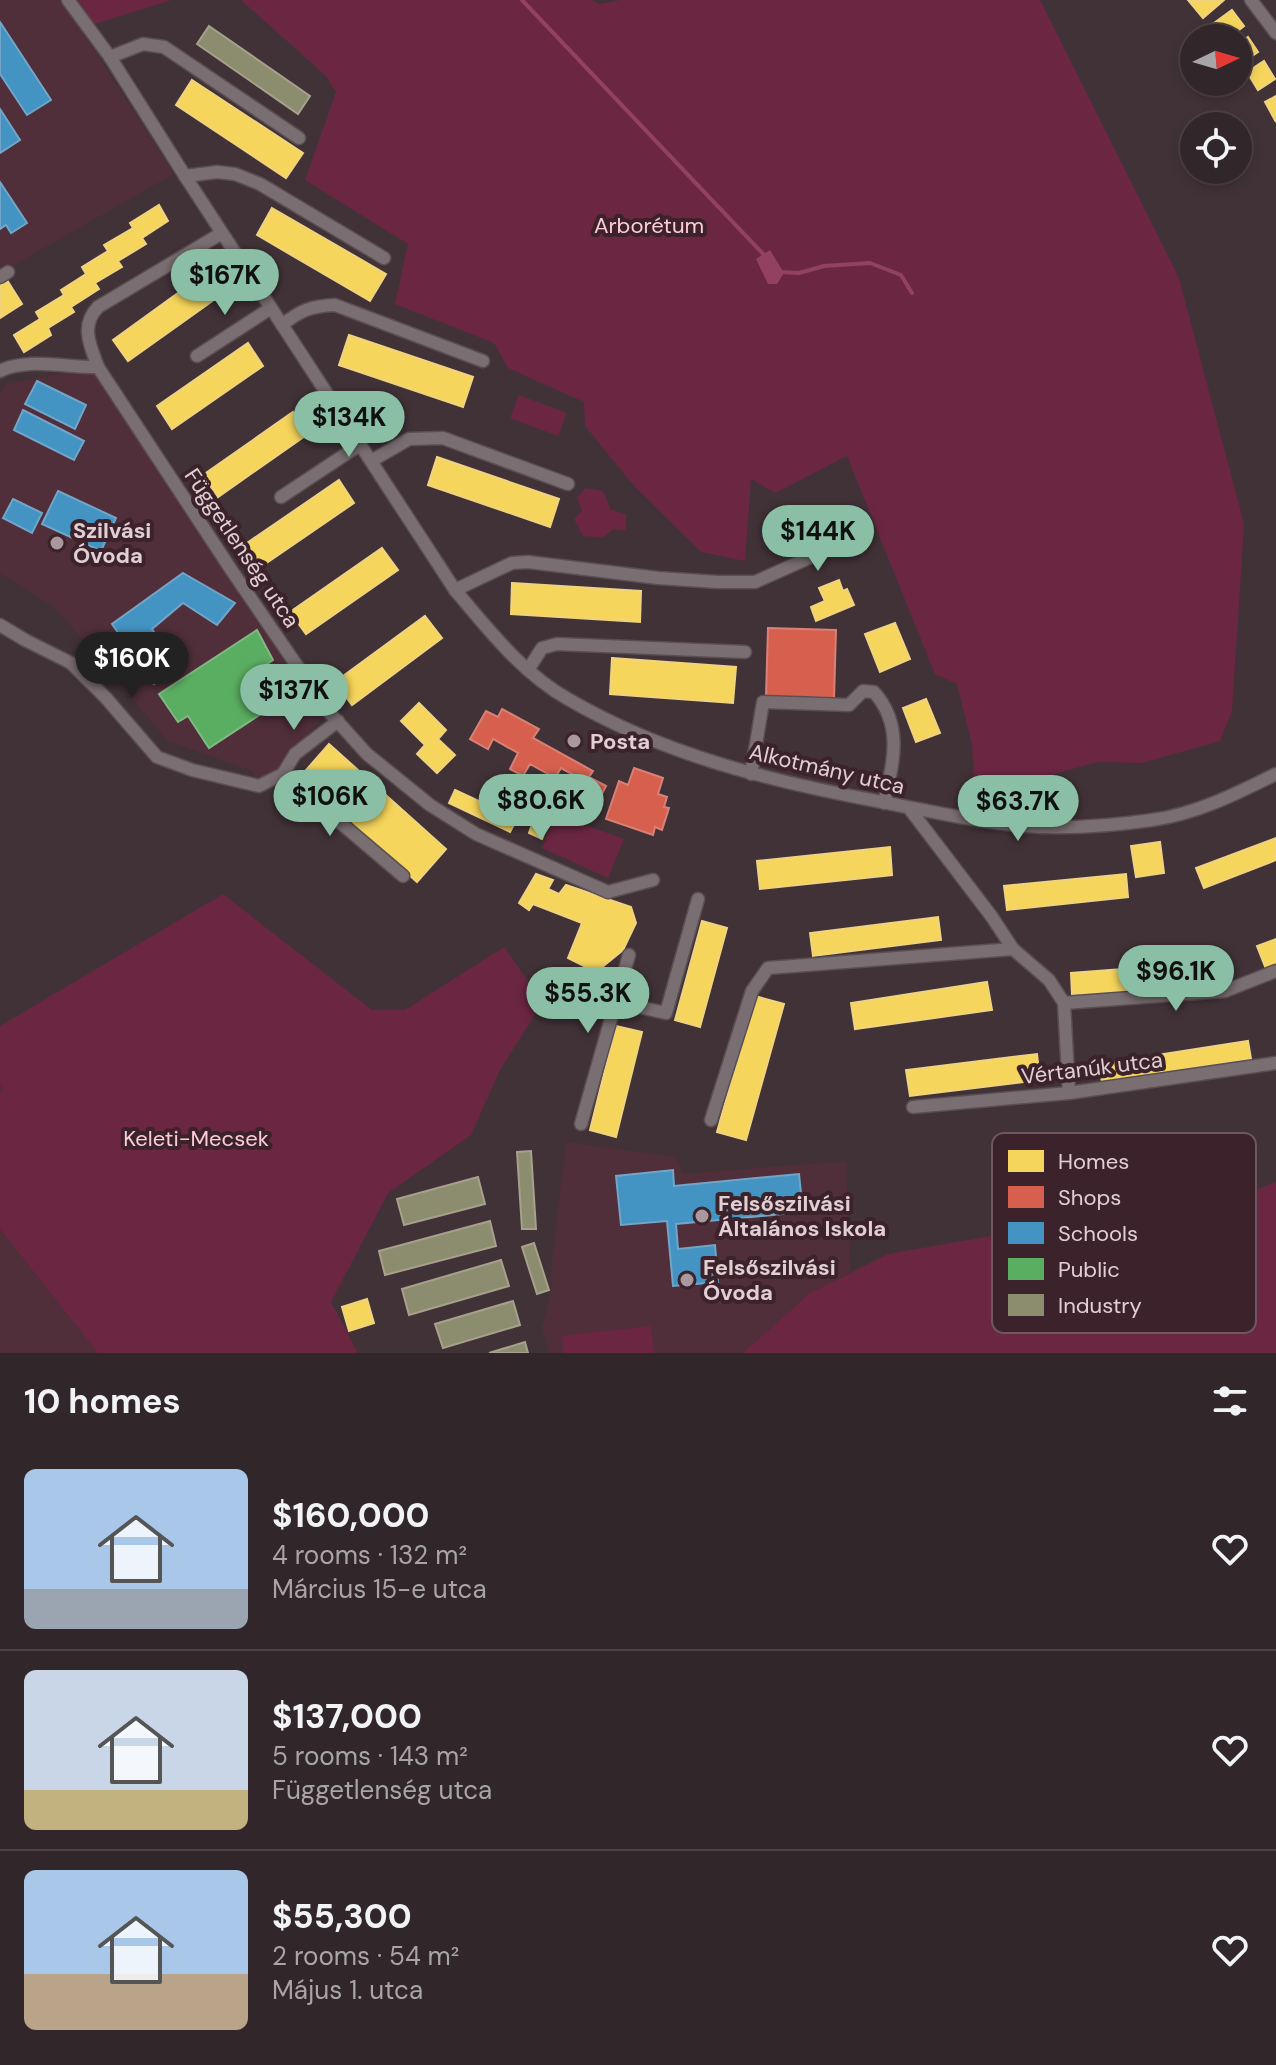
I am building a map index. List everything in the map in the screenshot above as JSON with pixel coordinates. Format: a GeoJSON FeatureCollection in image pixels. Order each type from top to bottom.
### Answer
{"type":"FeatureCollection","features":[{"type":"Feature","properties":{"kind":"street","name":"Alkotmány utca"},"geometry":{"type":"LineString","coordinates":[[68,0],[110,57],[455,590],[501,645],[566,698],[682,752],[751,774],[909,808],[1025,826],[1094,826],[1155,820],[1205,807],[1276,774]]}},
{"type":"Feature","properties":{"kind":"street"},"geometry":{"type":"LineString","coordinates":[[1251,0],[1276,33]]}},
{"type":"Feature","properties":{"kind":"street"},"geometry":{"type":"LineString","coordinates":[[110,57],[143,44],[164,47],[299,138]]}},
{"type":"Feature","properties":{"kind":"street"},"geometry":{"type":"LineString","coordinates":[[185,176],[217,172],[235,174],[260,184],[384,258]]}},
{"type":"Feature","properties":{"kind":"street","name":"Függetlenség utca"},"geometry":{"type":"LineString","coordinates":[[222,233],[98,307],[87,329],[98,367],[232,571],[328,711],[367,754],[430,805],[476,834],[608,892],[653,880]]}},
{"type":"Feature","properties":{"kind":"street"},"geometry":{"type":"LineString","coordinates":[[282,325],[301,311],[318,305],[335,305],[483,361]]}},
{"type":"Feature","properties":{"kind":"street"},"geometry":{"type":"LineString","coordinates":[[197,356],[271,308]]}},
{"type":"Feature","properties":{"kind":"street"},"geometry":{"type":"LineString","coordinates":[[0,371],[35,364],[98,367]]}},
{"type":"Feature","properties":{"kind":"street"},"geometry":{"type":"LineString","coordinates":[[371,461],[409,439],[443,438],[568,484]]}},
{"type":"Feature","properties":{"kind":"street"},"geometry":{"type":"LineString","coordinates":[[281,497],[361,444]]}},
{"type":"Feature","properties":{"kind":"street"},"geometry":{"type":"LineString","coordinates":[[455,590],[512,563],[528,562],[658,578],[755,582],[867,532]]}},
{"type":"Feature","properties":{"kind":"street"},"geometry":{"type":"LineString","coordinates":[[0,625],[71,663],[157,757],[192,770],[259,786],[283,774],[295,754],[338,721]]}},
{"type":"Feature","properties":{"kind":"street"},"geometry":{"type":"LineString","coordinates":[[528,670],[542,648],[557,644],[745,652]]}},
{"type":"Feature","properties":{"kind":"street"},"geometry":{"type":"LineString","coordinates":[[751,774],[763,702],[849,705],[863,691],[874,692],[884,703],[893,731],[894,759],[884,803]]}},
{"type":"Feature","properties":{"kind":"street"},"geometry":{"type":"LineString","coordinates":[[283,774],[403,876]]}},
{"type":"Feature","properties":{"kind":"street"},"geometry":{"type":"LineString","coordinates":[[909,808],[1013,949],[1049,980],[1064,1003],[1069,1093]]}},
{"type":"Feature","properties":{"kind":"street"},"geometry":{"type":"LineString","coordinates":[[617,1002],[666,1013],[698,899]]}},
{"type":"Feature","properties":{"kind":"street"},"geometry":{"type":"LineString","coordinates":[[711,1120],[752,991],[768,968],[1013,949]]}},
{"type":"Feature","properties":{"kind":"street"},"geometry":{"type":"LineString","coordinates":[[581,1124],[629,955]]}},
{"type":"Feature","properties":{"kind":"street"},"geometry":{"type":"LineString","coordinates":[[1064,1003],[1225,991],[1276,971]]}},
{"type":"Feature","properties":{"kind":"street","name":"Vértanúk utca"},"geometry":{"type":"LineString","coordinates":[[913,1107],[1069,1093],[1276,1063]]}},
{"type":"Feature","properties":{"kind":"shaded area"},"geometry":{"type":"Polygon","coordinates":[[[0,0],[59,0],[174,174],[0,273],[0,0]]]}},
{"type":"Feature","properties":{"kind":"shaded area"},"geometry":{"type":"Polygon","coordinates":[[[770,250],[784,273],[777,284],[768,284],[756,259],[770,250]]]}},
{"type":"Feature","properties":{"kind":"shaded area"},"geometry":{"type":"Polygon","coordinates":[[[98,367],[328,711],[294,751],[283,774],[259,786],[252,771],[168,741],[55,608],[0,573],[0,392],[7,384],[98,367]]]}},
{"type":"Feature","properties":{"kind":"shaded area","name":"Felsőszilvási Általános Iskola"},"geometry":{"type":"Polygon","coordinates":[[[566,1142],[676,1157],[683,1174],[846,1161],[850,1272],[810,1293],[743,1353],[549,1353],[542,1328],[551,1293],[566,1142]]]}},
{"type":"Feature","properties":{"kind":"shaded area"},"geometry":{"type":"Polygon","coordinates":[[[0,1229],[98,1353],[0,1353],[0,1229]]]}},
{"type":"Feature","properties":{"kind":"green space"},"geometry":{"type":"Polygon","coordinates":[[[78,0],[172,0],[94,24],[78,0]]]}},
{"type":"Feature","properties":{"kind":"green space","name":"Arborétum"},"geometry":{"type":"Polygon","coordinates":[[[241,0],[592,0],[599,4],[620,0],[1040,0],[1179,278],[1244,524],[1232,711],[1220,741],[1142,763],[1097,762],[975,796],[972,744],[957,684],[935,674],[847,456],[775,493],[751,479],[745,561],[701,552],[635,487],[585,426],[584,402],[508,368],[494,343],[395,304],[408,244],[305,180],[336,92],[326,76],[241,0]]]}},
{"type":"Feature","properties":{"kind":"green space"},"geometry":{"type":"Polygon","coordinates":[[[519,395],[567,413],[558,436],[510,418],[519,395]]]}},
{"type":"Feature","properties":{"kind":"green space"},"geometry":{"type":"Polygon","coordinates":[[[585,488],[603,491],[611,510],[626,514],[626,531],[613,529],[602,538],[583,536],[574,519],[582,511],[577,498],[585,488]]]}},
{"type":"Feature","properties":{"kind":"green space"},"geometry":{"type":"Polygon","coordinates":[[[555,814],[624,839],[608,878],[542,848],[555,814]]]}},
{"type":"Feature","properties":{"kind":"green space","name":"Keleti-Mecsek"},"geometry":{"type":"Polygon","coordinates":[[[223,894],[372,1010],[405,1010],[504,947],[543,1002],[500,1070],[471,1135],[388,1193],[331,1302],[358,1353],[98,1353],[0,1229],[0,1026],[223,894]]]}},
{"type":"Feature","properties":{"kind":"green space"},"geometry":{"type":"Polygon","coordinates":[[[1276,1182],[1276,1353],[743,1353],[810,1293],[888,1254],[992,1236],[992,1333],[1256,1333],[1258,1189],[1276,1182]]]}},
{"type":"Feature","properties":{"kind":"green space"},"geometry":{"type":"Polygon","coordinates":[[[651,1326],[654,1353],[564,1353],[562,1336],[651,1326]]]}},
{"type":"Feature","properties":{"kind":"building: Homes"},"geometry":{"type":"Polygon","coordinates":[[[1188,0],[1224,0],[1203,18],[1188,0]]]}},
{"type":"Feature","properties":{"kind":"building: Homes"},"geometry":{"type":"Polygon","coordinates":[[[1232,10],[1242,24],[1213,24],[1232,10]]]}},
{"type":"Feature","properties":{"kind":"building: Homes"},"geometry":{"type":"Polygon","coordinates":[[[1264,61],[1275,79],[1258,90],[1252,80],[1252,69],[1264,61]]]}},
{"type":"Feature","properties":{"kind":"building: Homes"},"geometry":{"type":"Polygon","coordinates":[[[192,80],[303,153],[286,178],[176,105],[192,80]]]}},
{"type":"Feature","properties":{"kind":"building: Homes"},"geometry":{"type":"Polygon","coordinates":[[[1276,96],[1276,122],[1265,102],[1276,96]]]}},
{"type":"Feature","properties":{"kind":"building: Homes"},"geometry":{"type":"Polygon","coordinates":[[[159,205],[168,221],[142,238],[146,244],[118,261],[122,267],[95,283],[99,289],[71,307],[74,312],[48,328],[51,335],[24,352],[14,335],[40,319],[36,312],[64,295],[61,290],[86,274],[82,267],[108,251],[104,245],[133,228],[130,223],[159,205]]]}},
{"type":"Feature","properties":{"kind":"building: Homes"},"geometry":{"type":"Polygon","coordinates":[[[272,208],[386,274],[370,301],[257,235],[272,208]]]}},
{"type":"Feature","properties":{"kind":"building: Homes"},"geometry":{"type":"Polygon","coordinates":[[[203,275],[218,297],[128,361],[113,340],[203,275]]]}},
{"type":"Feature","properties":{"kind":"building: Homes"},"geometry":{"type":"Polygon","coordinates":[[[7,280],[22,304],[0,318],[0,284],[7,280]]]}},
{"type":"Feature","properties":{"kind":"building: Homes"},"geometry":{"type":"Polygon","coordinates":[[[349,335],[473,377],[463,407],[339,365],[349,335]]]}},
{"type":"Feature","properties":{"kind":"building: Homes"},"geometry":{"type":"Polygon","coordinates":[[[248,343],[263,366],[172,429],[157,406],[248,343]]]}},
{"type":"Feature","properties":{"kind":"building: Homes"},"geometry":{"type":"Polygon","coordinates":[[[293,412],[308,434],[218,497],[203,475],[293,412]]]}},
{"type":"Feature","properties":{"kind":"building: Homes"},"geometry":{"type":"Polygon","coordinates":[[[437,457],[559,499],[550,527],[428,485],[437,457]]]}},
{"type":"Feature","properties":{"kind":"building: Homes"},"geometry":{"type":"Polygon","coordinates":[[[339,480],[354,503],[262,566],[247,543],[339,480]]]}},
{"type":"Feature","properties":{"kind":"building: Homes"},"geometry":{"type":"Polygon","coordinates":[[[804,509],[806,513],[818,509],[824,525],[799,534],[800,539],[785,544],[776,519],[804,509]]]}},
{"type":"Feature","properties":{"kind":"building: Homes"},"geometry":{"type":"Polygon","coordinates":[[[382,548],[398,570],[306,634],[290,612],[382,548]]]}},
{"type":"Feature","properties":{"kind":"building: Homes"},"geometry":{"type":"Polygon","coordinates":[[[839,580],[854,605],[816,621],[811,607],[825,601],[819,588],[839,580]]]}},
{"type":"Feature","properties":{"kind":"building: Homes"},"geometry":{"type":"Polygon","coordinates":[[[512,583],[641,591],[640,622],[511,614],[512,583]]]}},
{"type":"Feature","properties":{"kind":"building: Homes"},"geometry":{"type":"Polygon","coordinates":[[[425,616],[442,638],[352,705],[335,682],[425,616]]]}},
{"type":"Feature","properties":{"kind":"building: Homes"},"geometry":{"type":"Polygon","coordinates":[[[895,623],[910,659],[880,672],[865,634],[895,623]]]}},
{"type":"Feature","properties":{"kind":"building: Homes"},"geometry":{"type":"Polygon","coordinates":[[[612,658],[736,667],[733,703],[610,694],[612,658]]]}},
{"type":"Feature","properties":{"kind":"building: Homes"},"geometry":{"type":"Polygon","coordinates":[[[926,699],[940,733],[916,742],[903,708],[926,699]]]}},
{"type":"Feature","properties":{"kind":"building: Homes"},"geometry":{"type":"Polygon","coordinates":[[[419,703],[446,730],[438,739],[455,755],[437,773],[417,754],[425,745],[401,721],[419,703]]]}},
{"type":"Feature","properties":{"kind":"building: Homes"},"geometry":{"type":"Polygon","coordinates":[[[329,744],[446,849],[417,882],[300,777],[329,744]]]}},
{"type":"Feature","properties":{"kind":"building: Homes"},"geometry":{"type":"Polygon","coordinates":[[[455,790],[517,819],[510,832],[449,803],[455,790]]]}},
{"type":"Feature","properties":{"kind":"building: Homes"},"geometry":{"type":"Polygon","coordinates":[[[545,821],[547,827],[542,839],[529,833],[532,824],[545,821]]]}},
{"type":"Feature","properties":{"kind":"building: Homes"},"geometry":{"type":"Polygon","coordinates":[[[1276,838],[1276,860],[1204,888],[1196,868],[1276,838]]]}},
{"type":"Feature","properties":{"kind":"building: Homes"},"geometry":{"type":"Polygon","coordinates":[[[1160,842],[1164,873],[1136,877],[1131,846],[1160,842]]]}},
{"type":"Feature","properties":{"kind":"building: Homes"},"geometry":{"type":"Polygon","coordinates":[[[890,847],[892,875],[760,889],[757,861],[890,847]]]}},
{"type":"Feature","properties":{"kind":"building: Homes"},"geometry":{"type":"Polygon","coordinates":[[[536,874],[553,880],[548,889],[559,894],[566,885],[631,907],[636,923],[623,950],[596,972],[568,958],[582,923],[533,904],[529,910],[519,903],[536,874]]]}},
{"type":"Feature","properties":{"kind":"building: Homes"},"geometry":{"type":"Polygon","coordinates":[[[1126,874],[1128,897],[1007,910],[1004,886],[1126,874]]]}},
{"type":"Feature","properties":{"kind":"building: Homes"},"geometry":{"type":"Polygon","coordinates":[[[938,917],[941,940],[813,956],[810,933],[938,917]]]}},
{"type":"Feature","properties":{"kind":"building: Homes"},"geometry":{"type":"Polygon","coordinates":[[[702,921],[727,928],[700,1027],[675,1020],[702,921]]]}},
{"type":"Feature","properties":{"kind":"building: Homes"},"geometry":{"type":"Polygon","coordinates":[[[1276,939],[1276,965],[1266,969],[1257,946],[1276,939]]]}},
{"type":"Feature","properties":{"kind":"building: Homes"},"geometry":{"type":"Polygon","coordinates":[[[1215,962],[1217,984],[1072,995],[1071,973],[1215,962]]]}},
{"type":"Feature","properties":{"kind":"building: Homes"},"geometry":{"type":"Polygon","coordinates":[[[987,982],[992,1010],[855,1029],[851,1003],[987,982]]]}},
{"type":"Feature","properties":{"kind":"building: Homes"},"geometry":{"type":"Polygon","coordinates":[[[755,996],[784,1004],[746,1140],[717,1132],[755,996]]]}},
{"type":"Feature","properties":{"kind":"building: Homes"},"geometry":{"type":"Polygon","coordinates":[[[616,1026],[642,1032],[616,1137],[590,1130],[616,1026]]]}},
{"type":"Feature","properties":{"kind":"building: Homes"},"geometry":{"type":"Polygon","coordinates":[[[1248,1041],[1251,1059],[1102,1082],[1099,1064],[1248,1041]]]}},
{"type":"Feature","properties":{"kind":"building: Homes"},"geometry":{"type":"Polygon","coordinates":[[[1037,1054],[1040,1080],[910,1096],[906,1070],[1037,1054]]]}},
{"type":"Feature","properties":{"kind":"building: Homes"},"geometry":{"type":"Polygon","coordinates":[[[367,1299],[374,1323],[349,1331],[342,1307],[367,1299]]]}},
{"type":"Feature","properties":{"kind":"building: Shops"},"geometry":{"type":"Polygon","coordinates":[[[768,628],[836,630],[834,698],[766,696],[768,628]]]}},
{"type":"Feature","properties":{"kind":"building: Shops"},"geometry":{"type":"Polygon","coordinates":[[[502,709],[539,729],[533,738],[593,771],[589,777],[606,786],[599,800],[585,793],[590,784],[561,768],[555,778],[530,764],[523,776],[510,769],[518,753],[493,739],[488,749],[470,739],[486,711],[498,717],[502,709]]]}},
{"type":"Feature","properties":{"kind":"building: Shops"},"geometry":{"type":"Polygon","coordinates":[[[634,768],[663,778],[658,794],[667,797],[664,807],[669,808],[662,830],[655,827],[653,835],[606,819],[619,781],[628,785],[634,768]]]}},
{"type":"Feature","properties":{"kind":"building: Schools"},"geometry":{"type":"Polygon","coordinates":[[[0,22],[51,100],[27,115],[0,74],[0,22]]]}},
{"type":"Feature","properties":{"kind":"building: Schools"},"geometry":{"type":"Polygon","coordinates":[[[0,109],[20,140],[0,153],[0,109]]]}},
{"type":"Feature","properties":{"kind":"building: Schools"},"geometry":{"type":"Polygon","coordinates":[[[0,182],[27,223],[11,233],[6,225],[0,229],[0,182]]]}},
{"type":"Feature","properties":{"kind":"building: Schools"},"geometry":{"type":"Polygon","coordinates":[[[37,381],[86,405],[75,429],[25,404],[37,381]]]}},
{"type":"Feature","properties":{"kind":"building: Schools"},"geometry":{"type":"Polygon","coordinates":[[[23,410],[84,441],[74,460],[14,430],[23,410]]]}},
{"type":"Feature","properties":{"kind":"building: Schools"},"geometry":{"type":"Polygon","coordinates":[[[58,491],[116,518],[101,551],[42,524],[58,491]]]}},
{"type":"Feature","properties":{"kind":"building: Schools"},"geometry":{"type":"Polygon","coordinates":[[[13,499],[42,513],[32,533],[3,518],[13,499]]]}},
{"type":"Feature","properties":{"kind":"building: Schools"},"geometry":{"type":"Polygon","coordinates":[[[183,573],[235,603],[217,625],[183,603],[152,629],[178,668],[154,684],[112,624],[183,573]]]}},
{"type":"Feature","properties":{"kind":"building: Schools"},"geometry":{"type":"Polygon","coordinates":[[[673,1170],[674,1186],[799,1174],[803,1212],[676,1224],[678,1249],[715,1245],[718,1282],[673,1286],[667,1221],[621,1225],[616,1176],[673,1170]]]}},
{"type":"Feature","properties":{"kind":"building: Public"},"geometry":{"type":"Polygon","coordinates":[[[257,630],[273,660],[263,667],[284,699],[209,748],[188,716],[178,722],[159,694],[257,630]]]}},
{"type":"Feature","properties":{"kind":"building: Industry"},"geometry":{"type":"Polygon","coordinates":[[[209,26],[310,96],[298,114],[197,44],[209,26]]]}},
{"type":"Feature","properties":{"kind":"building: Industry"},"geometry":{"type":"Polygon","coordinates":[[[531,1151],[536,1229],[522,1229],[517,1152],[531,1151]]]}},
{"type":"Feature","properties":{"kind":"building: Industry"},"geometry":{"type":"Polygon","coordinates":[[[478,1177],[485,1204],[404,1225],[397,1199],[478,1177]]]}},
{"type":"Feature","properties":{"kind":"building: Industry"},"geometry":{"type":"Polygon","coordinates":[[[490,1221],[496,1246],[385,1275],[379,1251],[490,1221]]]}},
{"type":"Feature","properties":{"kind":"building: Industry"},"geometry":{"type":"Polygon","coordinates":[[[534,1243],[549,1290],[537,1294],[522,1247],[534,1243]]]}},
{"type":"Feature","properties":{"kind":"building: Industry"},"geometry":{"type":"Polygon","coordinates":[[[501,1260],[509,1286],[409,1315],[402,1289],[501,1260]]]}},
{"type":"Feature","properties":{"kind":"building: Industry"},"geometry":{"type":"Polygon","coordinates":[[[513,1301],[520,1325],[443,1348],[435,1324],[513,1301]]]}},
{"type":"Feature","properties":{"kind":"building: Industry"},"geometry":{"type":"Polygon","coordinates":[[[525,1342],[528,1353],[489,1353],[525,1342]]]}},
{"type":"Feature","properties":{"kind":"waterway"},"geometry":{"type":"LineString","coordinates":[[522,0],[766,257]]}},
{"type":"Feature","properties":{"kind":"waterway"},"geometry":{"type":"LineString","coordinates":[[780,272],[799,273],[824,266],[870,263],[901,275],[912,293]]}},
{"type":"Feature","properties":{"kind":"place","name":"Szilvási Óvoda"},"geometry":{"type":"Point","coordinates":[57,543]}},
{"type":"Feature","properties":{"kind":"place","name":"Posta"},"geometry":{"type":"Point","coordinates":[574,741]}},
{"type":"Feature","properties":{"kind":"place","name":"Felsőszilvási Általános Iskola"},"geometry":{"type":"Point","coordinates":[702,1216]}},
{"type":"Feature","properties":{"kind":"place","name":"Felsőszilvási Óvoda"},"geometry":{"type":"Point","coordinates":[687,1280]}}]}
